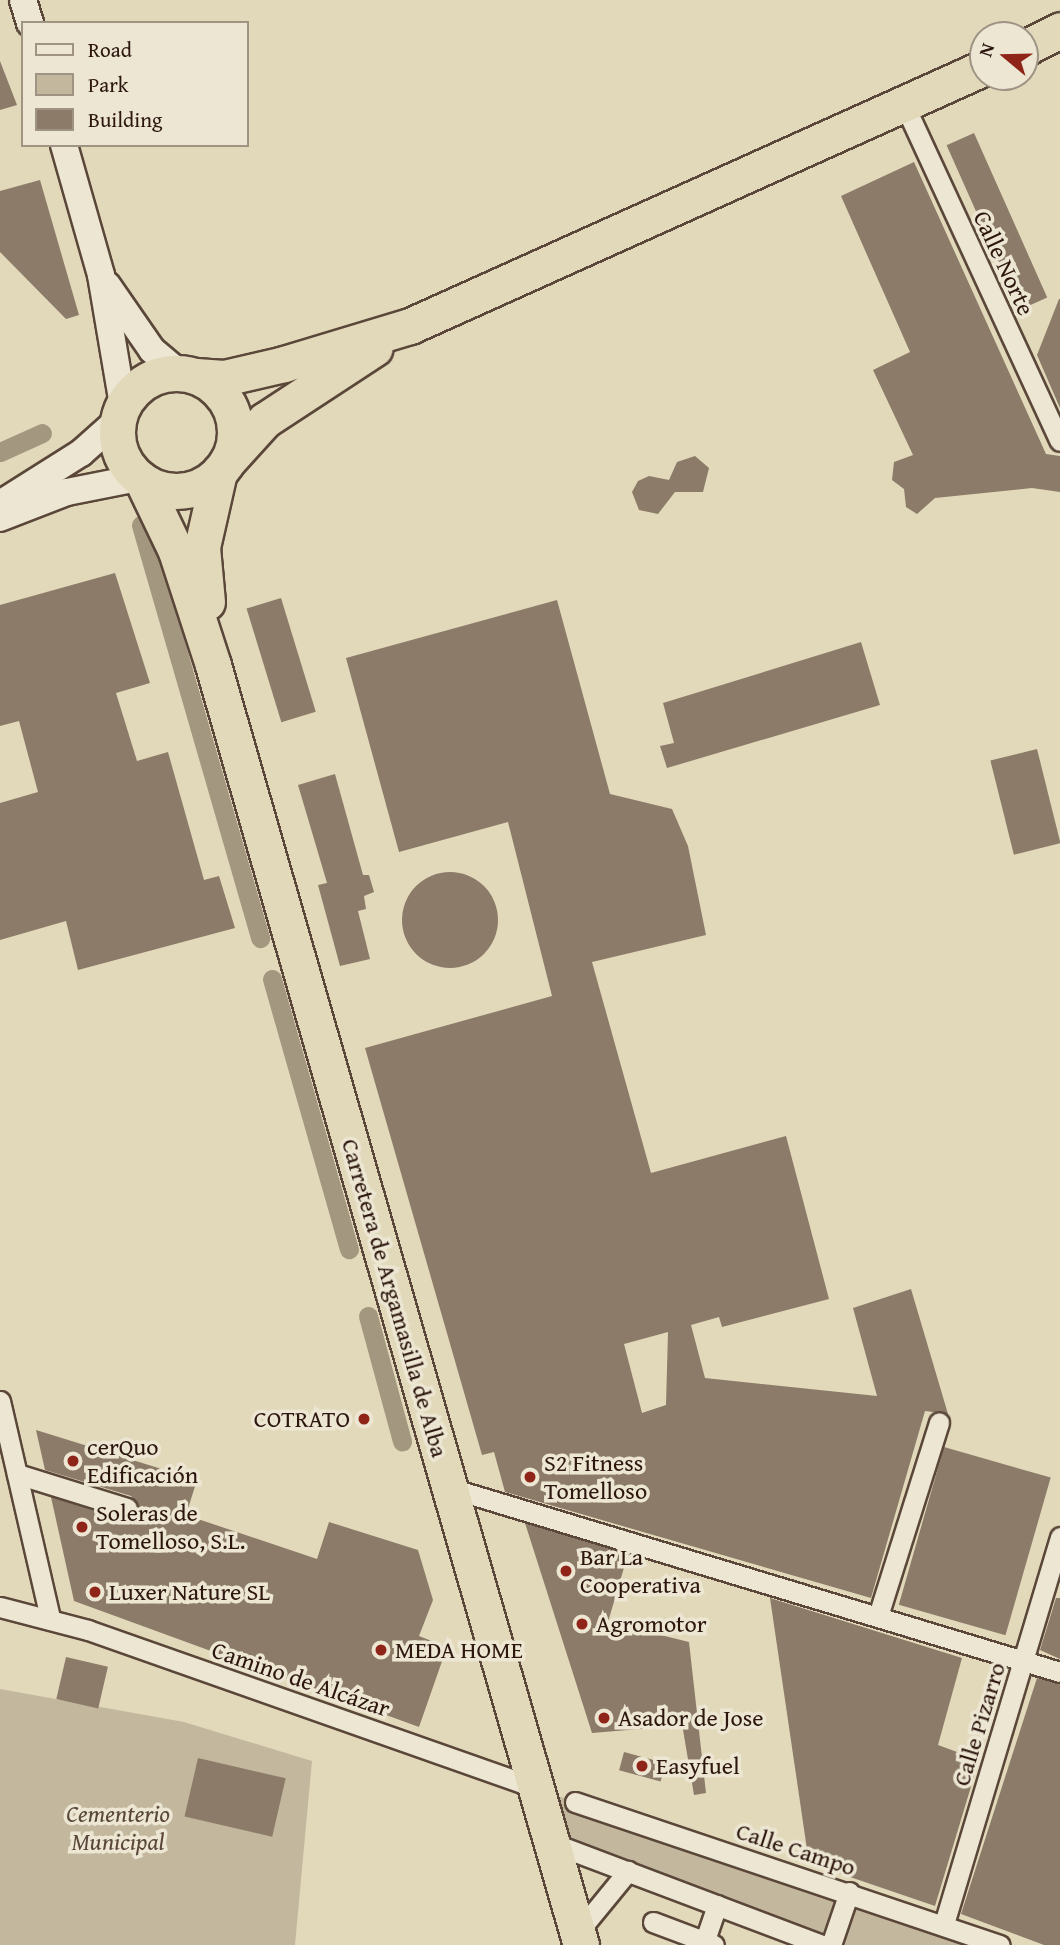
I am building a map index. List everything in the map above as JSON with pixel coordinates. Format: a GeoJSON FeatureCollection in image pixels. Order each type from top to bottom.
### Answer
{"type":"FeatureCollection","features":[{"type":"Feature","properties":{"kind":"highway"},"geometry":{"type":"LineString","coordinates":[[1039,41],[1060,30]]}},
{"type":"Feature","properties":{"kind":"highway"},"geometry":{"type":"LineString","coordinates":[[213,665],[176,551],[140,479],[120,452],[120,412],[157,376],[224,378],[284,364],[410,326],[969,74]]}},
{"type":"Feature","properties":{"kind":"highway"},"geometry":{"type":"LineString","coordinates":[[140,479],[174,491],[223,467],[265,420],[410,326]]}},
{"type":"Feature","properties":{"kind":"highway"},"geometry":{"type":"LineString","coordinates":[[188,375],[214,387],[234,423],[202,547],[213,665]]}},
{"type":"Feature","properties":{"kind":"highway","name":"Carretera de Argamasilla de Alba"},"geometry":{"type":"LineString","coordinates":[[213,665],[580,1938]]}},
{"type":"Feature","properties":{"kind":"main road"},"geometry":{"type":"LineString","coordinates":[[23,0],[29,21]]}},
{"type":"Feature","properties":{"kind":"main road"},"geometry":{"type":"LineString","coordinates":[[0,504],[81,453],[120,412],[101,275],[65,147]]}},
{"type":"Feature","properties":{"kind":"main road"},"geometry":{"type":"LineString","coordinates":[[101,275],[152,350],[188,375]]}},
{"type":"Feature","properties":{"kind":"main road"},"geometry":{"type":"LineString","coordinates":[[0,518],[67,492],[140,479]]}},
{"type":"Feature","properties":{"kind":"street","name":"Calle Norte"},"geometry":{"type":"LineString","coordinates":[[905,104],[1060,441]]}},
{"type":"Feature","properties":{"kind":"street"},"geometry":{"type":"LineString","coordinates":[[0,1401],[50,1618]]}},
{"type":"Feature","properties":{"kind":"street"},"geometry":{"type":"LineString","coordinates":[[878,1616],[939,1422]]}},
{"type":"Feature","properties":{"kind":"street"},"geometry":{"type":"LineString","coordinates":[[17,1474],[127,1508]]}},
{"type":"Feature","properties":{"kind":"street"},"geometry":{"type":"LineString","coordinates":[[450,1488],[1060,1672]]}},
{"type":"Feature","properties":{"kind":"street","name":"Calle Pizarro"},"geometry":{"type":"LineString","coordinates":[[944,1924],[1060,1537]]}},
{"type":"Feature","properties":{"kind":"street","name":"Camino de Alcázar"},"geometry":{"type":"LineString","coordinates":[[0,1607],[50,1618],[536,1788]]}},
{"type":"Feature","properties":{"kind":"street","name":"Calle Campo"},"geometry":{"type":"LineString","coordinates":[[575,1802],[1000,1945]]}},
{"type":"Feature","properties":{"kind":"street"},"geometry":{"type":"LineString","coordinates":[[552,1843],[822,1945]]}},
{"type":"Feature","properties":{"kind":"street","name":"Carretera de Argamasilla de Alba"},"geometry":{"type":"LineString","coordinates":[[580,1938],[628,1871]]}},
{"type":"Feature","properties":{"kind":"street"},"geometry":{"type":"LineString","coordinates":[[831,1945],[849,1892]]}},
{"type":"Feature","properties":{"kind":"street"},"geometry":{"type":"LineString","coordinates":[[653,1922],[710,1942],[717,1905]]}},
{"type":"Feature","properties":{"kind":"green space","name":"Cementerio Municipal"},"geometry":{"type":"Polygon","coordinates":[[[0,1689],[184,1722],[312,1761],[295,1945],[0,1945],[0,1689]]]}},
{"type":"Feature","properties":{"kind":"green space"},"geometry":{"type":"Polygon","coordinates":[[[536,1788],[1000,1945],[820,1945],[552,1843],[536,1788]]]}},
{"type":"Feature","properties":{"kind":"building"},"geometry":{"type":"Polygon","coordinates":[[[0,61],[17,105],[0,110],[0,61]]]}},
{"type":"Feature","properties":{"kind":"building"},"geometry":{"type":"Polygon","coordinates":[[[974,133],[1047,297],[1020,310],[947,145],[974,133]]]}},
{"type":"Feature","properties":{"kind":"building"},"geometry":{"type":"Polygon","coordinates":[[[914,162],[1046,454],[1060,456],[1060,492],[1032,488],[935,498],[917,514],[906,507],[904,489],[892,480],[894,462],[913,455],[873,370],[910,352],[841,196],[914,162]]]}},
{"type":"Feature","properties":{"kind":"building"},"geometry":{"type":"Polygon","coordinates":[[[40,180],[79,315],[66,319],[0,252],[0,191],[40,180]]]}},
{"type":"Feature","properties":{"kind":"building"},"geometry":{"type":"Polygon","coordinates":[[[1060,299],[1060,408],[1037,355],[1060,299]]]}},
{"type":"Feature","properties":{"kind":"building"},"geometry":{"type":"Polygon","coordinates":[[[695,456],[709,468],[703,492],[675,492],[658,514],[639,510],[632,492],[638,481],[649,476],[669,480],[677,462],[695,456]]]}},
{"type":"Feature","properties":{"kind":"building"},"geometry":{"type":"Polygon","coordinates":[[[115,573],[150,683],[116,693],[137,761],[168,752],[204,880],[219,876],[235,928],[78,970],[66,921],[0,940],[0,803],[38,792],[19,721],[0,726],[0,605],[115,573]]]}},
{"type":"Feature","properties":{"kind":"building"},"geometry":{"type":"Polygon","coordinates":[[[281,598],[316,712],[281,722],[247,609],[281,598]]]}},
{"type":"Feature","properties":{"kind":"building"},"geometry":{"type":"Polygon","coordinates":[[[557,600],[610,794],[672,809],[688,846],[706,935],[592,962],[651,1173],[786,1136],[829,1299],[722,1327],[719,1317],[691,1325],[705,1378],[877,1396],[853,1308],[911,1289],[948,1414],[925,1411],[871,1598],[505,1492],[494,1452],[482,1455],[365,1048],[552,996],[508,822],[399,852],[346,658],[557,600]],[[668,1332],[624,1344],[642,1413],[666,1405],[668,1332]]]}},
{"type":"Feature","properties":{"kind":"building"},"geometry":{"type":"Polygon","coordinates":[[[861,642],[880,705],[667,768],[660,746],[674,743],[663,703],[861,642]]]}},
{"type":"Feature","properties":{"kind":"building"},"geometry":{"type":"Polygon","coordinates":[[[1037,749],[1060,843],[1014,855],[990,761],[1037,749]]]}},
{"type":"Feature","properties":{"kind":"building"},"geometry":{"type":"Polygon","coordinates":[[[335,774],[363,875],[369,875],[374,892],[364,896],[366,909],[358,911],[370,959],[340,966],[318,885],[327,883],[298,785],[335,774]]]}},
{"type":"Feature","properties":{"kind":"building"},"geometry":{"type":"Polygon","coordinates":[[[450,872],[468,876],[484,886],[494,902],[498,920],[494,938],[484,954],[468,964],[450,968],[432,964],[416,954],[406,938],[402,920],[406,902],[416,886],[432,876],[450,872]]]}},
{"type":"Feature","properties":{"kind":"building"},"geometry":{"type":"Polygon","coordinates":[[[36,1430],[197,1480],[186,1515],[317,1559],[329,1522],[418,1550],[433,1600],[419,1636],[447,1647],[419,1727],[74,1601],[51,1497],[124,1520],[136,1516],[139,1506],[131,1496],[45,1470],[36,1430]]]}},
{"type":"Feature","properties":{"kind":"building"},"geometry":{"type":"Polygon","coordinates":[[[944,1447],[1051,1478],[1005,1635],[899,1605],[944,1447]]]}},
{"type":"Feature","properties":{"kind":"building"},"geometry":{"type":"Polygon","coordinates":[[[525,1523],[628,1554],[608,1622],[689,1642],[706,1793],[694,1795],[680,1712],[676,1726],[592,1733],[525,1523]]]}},
{"type":"Feature","properties":{"kind":"building"},"geometry":{"type":"Polygon","coordinates":[[[770,1598],[962,1658],[938,1745],[979,1760],[935,1906],[809,1863],[770,1598]]]}},
{"type":"Feature","properties":{"kind":"building"},"geometry":{"type":"Polygon","coordinates":[[[1056,1598],[1060,1598],[1060,1659],[1040,1650],[1056,1598]]]}},
{"type":"Feature","properties":{"kind":"building"},"geometry":{"type":"Polygon","coordinates":[[[66,1657],[108,1667],[98,1709],[56,1699],[66,1657]]]}},
{"type":"Feature","properties":{"kind":"building"},"geometry":{"type":"Polygon","coordinates":[[[1037,1678],[1060,1684],[1060,1945],[1044,1945],[961,1914],[1037,1678]]]}},
{"type":"Feature","properties":{"kind":"building"},"geometry":{"type":"Polygon","coordinates":[[[624,1752],[666,1763],[661,1781],[619,1770],[624,1752]]]}},
{"type":"Feature","properties":{"kind":"building"},"geometry":{"type":"Polygon","coordinates":[[[198,1758],[286,1778],[272,1837],[185,1816],[198,1758]]]}},
{"type":"Feature","properties":{"kind":"waterway"},"geometry":{"type":"LineString","coordinates":[[0,452],[42,433]]}},
{"type":"Feature","properties":{"kind":"waterway"},"geometry":{"type":"LineString","coordinates":[[141,525],[260,938]]}},
{"type":"Feature","properties":{"kind":"waterway"},"geometry":{"type":"LineString","coordinates":[[272,979],[349,1249]]}},
{"type":"Feature","properties":{"kind":"waterway"},"geometry":{"type":"LineString","coordinates":[[368,1316],[402,1441]]}},
{"type":"Feature","properties":{"kind":"place","name":"COTRATO"},"geometry":{"type":"Point","coordinates":[364,1419]}},
{"type":"Feature","properties":{"kind":"place","name":"cerQuo Edificación"},"geometry":{"type":"Point","coordinates":[73,1461]}},
{"type":"Feature","properties":{"kind":"place","name":"S2 Fitness Tomelloso"},"geometry":{"type":"Point","coordinates":[530,1477]}},
{"type":"Feature","properties":{"kind":"place","name":"Soleras de Tomelloso, S.L."},"geometry":{"type":"Point","coordinates":[82,1527]}},
{"type":"Feature","properties":{"kind":"place","name":"Bar La Cooperativa"},"geometry":{"type":"Point","coordinates":[566,1571]}},
{"type":"Feature","properties":{"kind":"place","name":"Luxer Nature SL"},"geometry":{"type":"Point","coordinates":[95,1592]}},
{"type":"Feature","properties":{"kind":"place","name":"Agromotor"},"geometry":{"type":"Point","coordinates":[582,1624]}},
{"type":"Feature","properties":{"kind":"place","name":"MEDA HOME"},"geometry":{"type":"Point","coordinates":[381,1650]}},
{"type":"Feature","properties":{"kind":"place","name":"Asador de Jose"},"geometry":{"type":"Point","coordinates":[604,1718]}},
{"type":"Feature","properties":{"kind":"place","name":"Easyfuel"},"geometry":{"type":"Point","coordinates":[642,1766]}}]}
